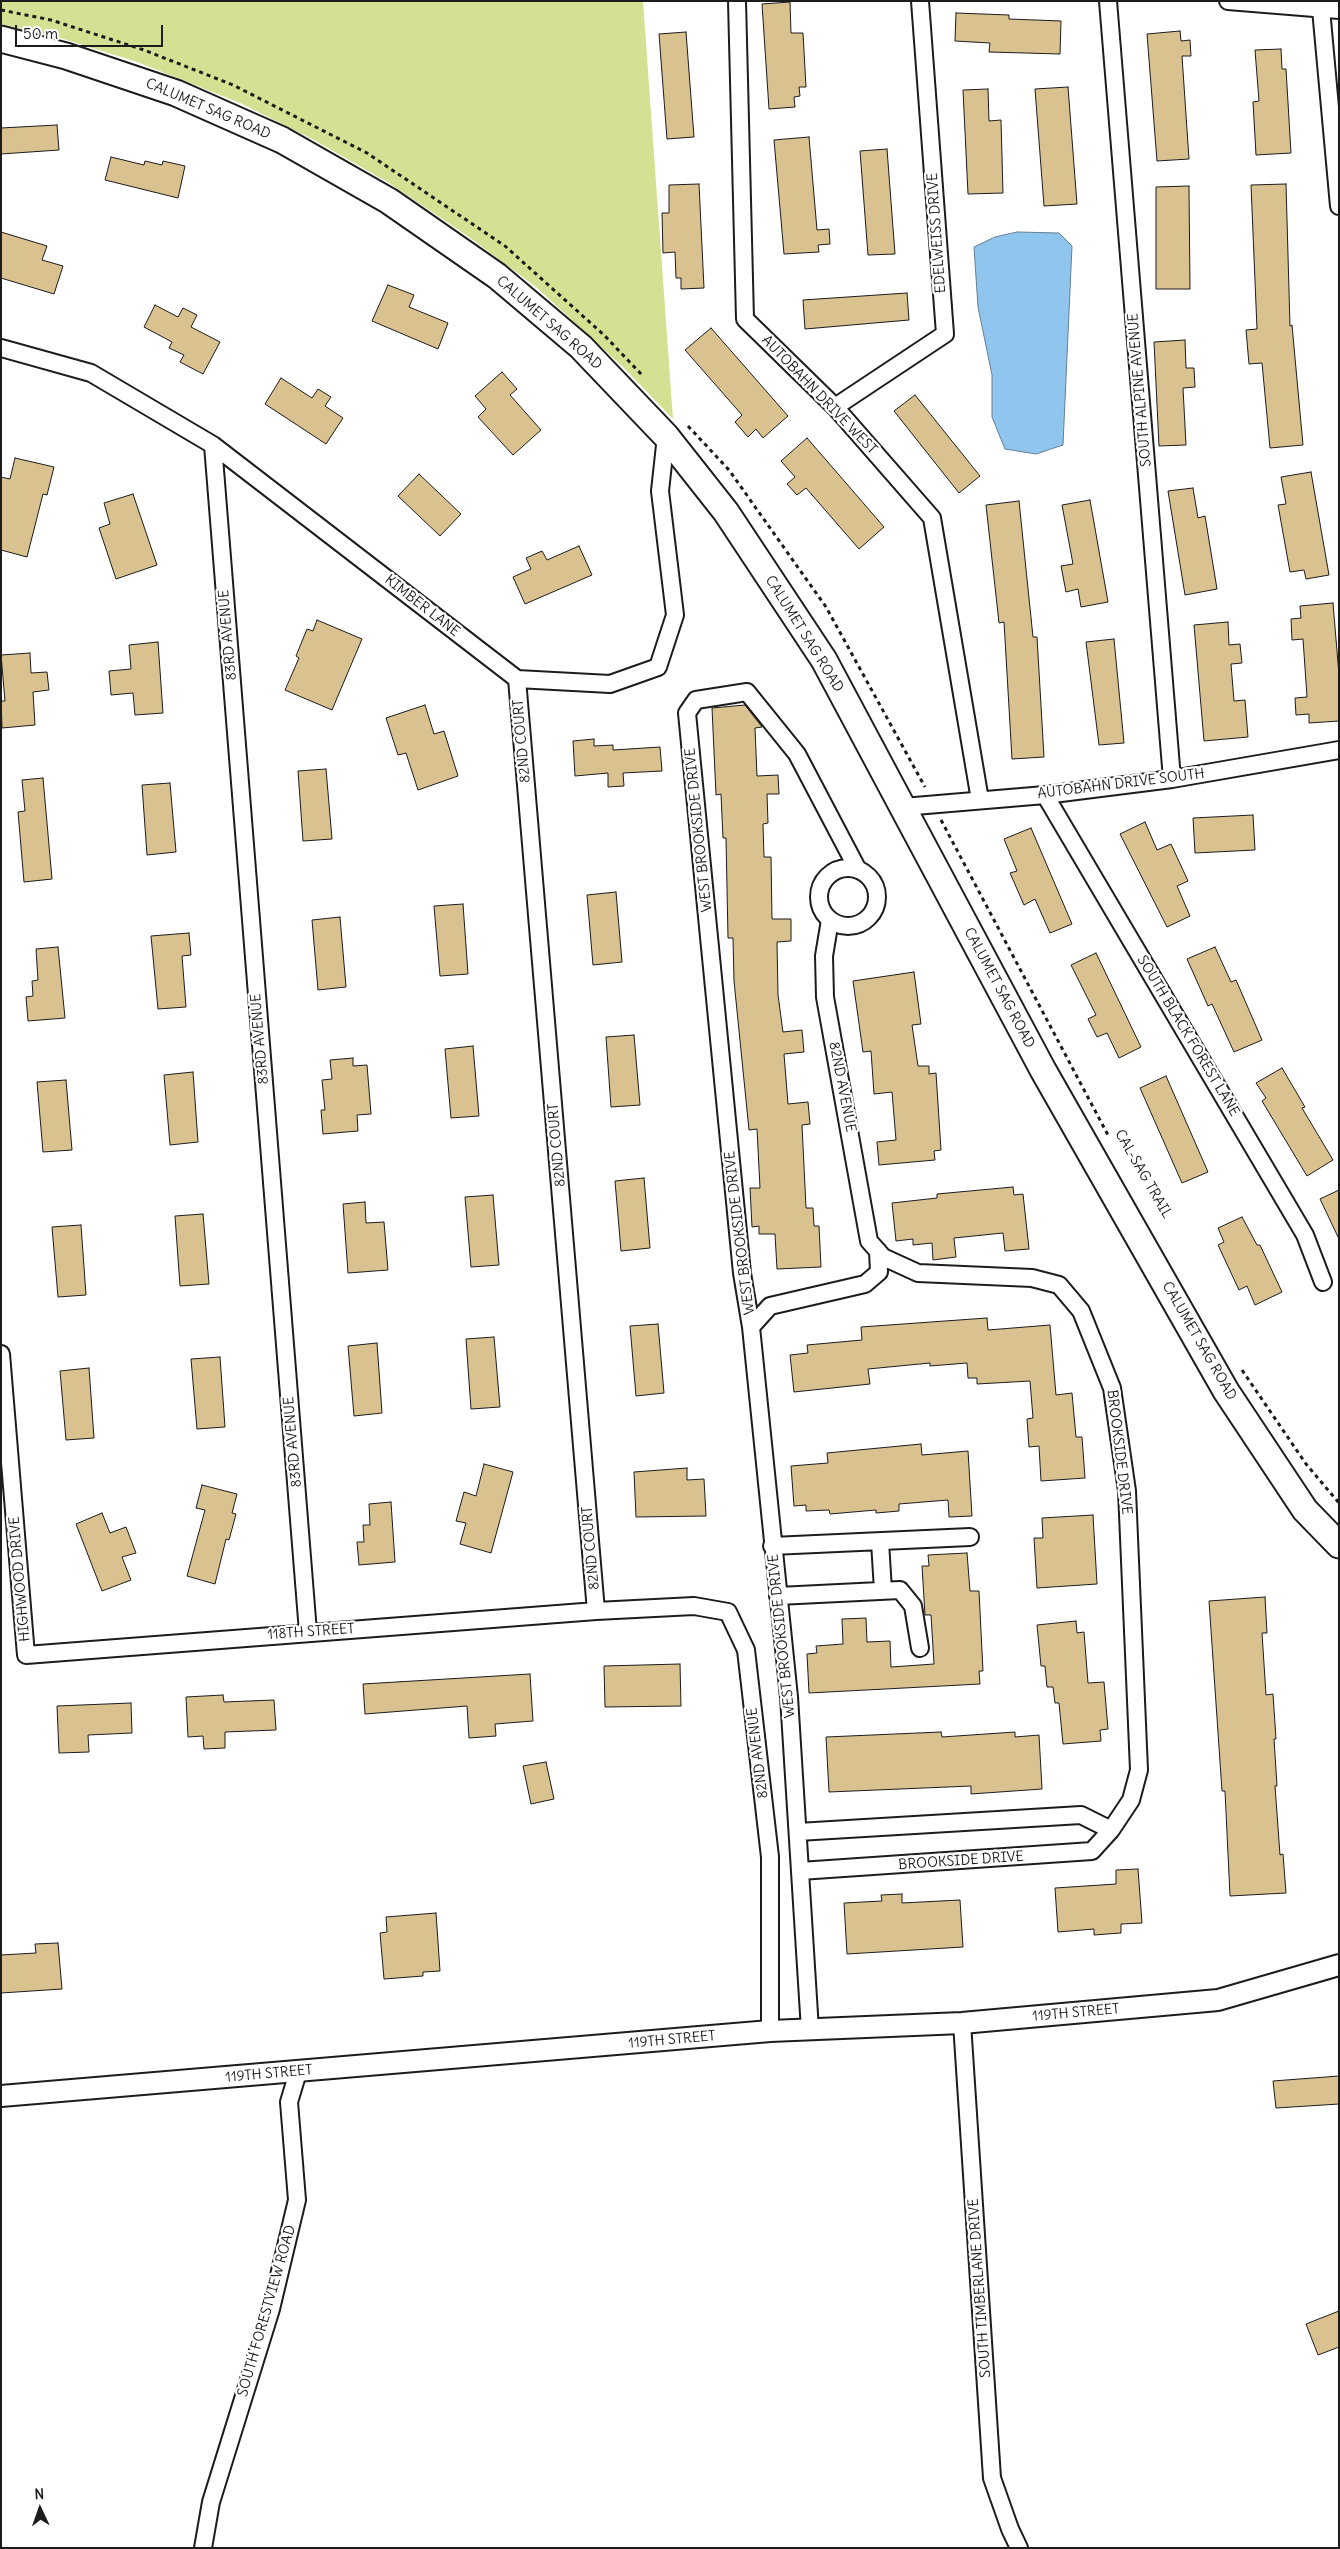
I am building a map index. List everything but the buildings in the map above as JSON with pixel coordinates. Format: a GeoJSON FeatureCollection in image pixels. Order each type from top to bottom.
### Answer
{"type":"FeatureCollection","features":[{"type":"Feature","properties":{"kind":"main road","name":"CALUMET SAG ROAD"},"geometry":{"type":"LineString","coordinates":[[1,39],[66,56],[176,93],[282,140],[389,201],[497,276],[581,347],[666,436],[726,512],[824,660],[1043,1070],[1226,1391],[1305,1510],[1339,1545]]}},
{"type":"Feature","properties":{"kind":"street","name":"AUTOBAHN DRIVE WEST"},"geometry":{"type":"LineString","coordinates":[[736,1],[745,320],[835,407],[932,518],[980,800]]}},
{"type":"Feature","properties":{"kind":"street","name":"EDELWEISS DRIVE"},"geometry":{"type":"LineString","coordinates":[[835,407],[945,334],[920,1]]}},
{"type":"Feature","properties":{"kind":"street","name":"SOUTH ALPINE AVENUE"},"geometry":{"type":"LineString","coordinates":[[1108,1],[1172,779]]}},
{"type":"Feature","properties":{"kind":"street"},"geometry":{"type":"LineString","coordinates":[[1228,1],[1339,10]]}},
{"type":"Feature","properties":{"kind":"street"},"geometry":{"type":"LineString","coordinates":[[1321,9],[1339,206]]}},
{"type":"Feature","properties":{"kind":"street","name":"KIMBER LANE"},"geometry":{"type":"LineString","coordinates":[[1,348],[91,373],[213,445],[517,678]]}},
{"type":"Feature","properties":{"kind":"street"},"geometry":{"type":"LineString","coordinates":[[517,678],[610,684],[658,667],[675,615],[660,491],[666,436]]}},
{"type":"Feature","properties":{"kind":"street","name":"83RD AVENUE"},"geometry":{"type":"LineString","coordinates":[[213,445],[308,1632]]}},
{"type":"Feature","properties":{"kind":"street","name":"82ND COURT"},"geometry":{"type":"LineString","coordinates":[[517,678],[596,1611]]}},
{"type":"Feature","properties":{"kind":"street","name":"WEST BROOKSIDE DRIVE"},"geometry":{"type":"LineString","coordinates":[[810,2030],[789,1697],[751,1327],[742,1273],[687,713],[696,700],[746,692],[797,754],[858,870]]}},
{"type":"Feature","properties":{"kind":"street","name":"AUTOBAHN DRIVE SOUTH"},"geometry":{"type":"LineString","coordinates":[[902,807],[1045,795],[1172,779],[1339,750]]}},
{"type":"Feature","properties":{"kind":"street","name":"SOUTH BLACK FOREST LANE"},"geometry":{"type":"LineString","coordinates":[[1045,795],[1305,1235],[1323,1282]]}},
{"type":"Feature","properties":{"kind":"street"},"geometry":{"type":"LineString","coordinates":[[850,868],[858,870],[874,884],[877,898],[876,906],[864,922],[851,926],[835,924],[830,920],[825,916],[819,904],[819,889],[826,877],[834,871],[850,868]]}},
{"type":"Feature","properties":{"kind":"street","name":"82ND AVENUE"},"geometry":{"type":"LineString","coordinates":[[830,920],[824,956],[825,997],[869,1241],[878,1251]]}},
{"type":"Feature","properties":{"kind":"street"},"geometry":{"type":"LineString","coordinates":[[751,1327],[770,1306],[865,1284],[879,1272],[878,1251]]}},
{"type":"Feature","properties":{"kind":"street","name":"BROOKSIDE DRIVE"},"geometry":{"type":"LineString","coordinates":[[800,1871],[1092,1851],[1112,1830],[1131,1800],[1139,1770],[1126,1491],[1112,1388],[1081,1312],[1059,1286],[1032,1278],[918,1273],[883,1257],[878,1251]]}},
{"type":"Feature","properties":{"kind":"street","name":"HIGHWOOD DRIVE"},"geometry":{"type":"LineString","coordinates":[[1,1354],[26,1655]]}},
{"type":"Feature","properties":{"kind":"street"},"geometry":{"type":"LineString","coordinates":[[772,1546],[970,1537]]}},
{"type":"Feature","properties":{"kind":"street"},"geometry":{"type":"LineString","coordinates":[[880,1542],[883,1590]]}},
{"type":"Feature","properties":{"kind":"street"},"geometry":{"type":"LineString","coordinates":[[778,1596],[900,1590],[912,1606],[920,1648]]}},
{"type":"Feature","properties":{"kind":"street","name":"82ND AVENUE"},"geometry":{"type":"LineString","coordinates":[[596,1611],[694,1606],[728,1612],[746,1650],[770,1857],[770,2031]]}},
{"type":"Feature","properties":{"kind":"street","name":"118TH STREET"},"geometry":{"type":"LineString","coordinates":[[26,1655],[596,1611]]}},
{"type":"Feature","properties":{"kind":"street"},"geometry":{"type":"LineString","coordinates":[[798,1832],[1080,1815],[1112,1830]]}},
{"type":"Feature","properties":{"kind":"street","name":"119TH STREET"},"geometry":{"type":"LineString","coordinates":[[1,2096],[770,2031],[962,2023],[1218,2000],[1339,1965]]}},
{"type":"Feature","properties":{"kind":"street","name":"SOUTH TIMBERLANE DRIVE"},"geometry":{"type":"LineString","coordinates":[[962,2023],[992,2478],[1010,2529],[1019,2548]]}},
{"type":"Feature","properties":{"kind":"street","name":"SOUTH FORESTVIEW ROAD"},"geometry":{"type":"LineString","coordinates":[[203,2548],[211,2502],[271,2309],[297,2200],[289,2102],[298,2072]]}},
{"type":"Feature","properties":{"kind":"path","name":"CAL-SAG TRAIL"},"geometry":{"type":"LineString","coordinates":[[952,841],[1113,1144]]}},
{"type":"Feature","properties":{"kind":"path"},"geometry":{"type":"LineString","coordinates":[[1238,1364],[1306,1464],[1339,1503]]}},
{"type":"Feature","properties":{"kind":"green space"},"geometry":{"type":"Polygon","coordinates":[[[1,1],[643,1],[673,419],[623,367],[536,287],[469,237],[389,183],[314,140],[240,103],[137,62],[57,37],[1,24],[1,1]]]}},
{"type":"Feature","properties":{"kind":"water"},"geometry":{"type":"Polygon","coordinates":[[[1017,232],[1059,233],[1072,246],[1063,445],[1036,454],[1005,449],[992,417],[992,375],[978,307],[974,247],[995,237],[1017,232]]]}}]}
